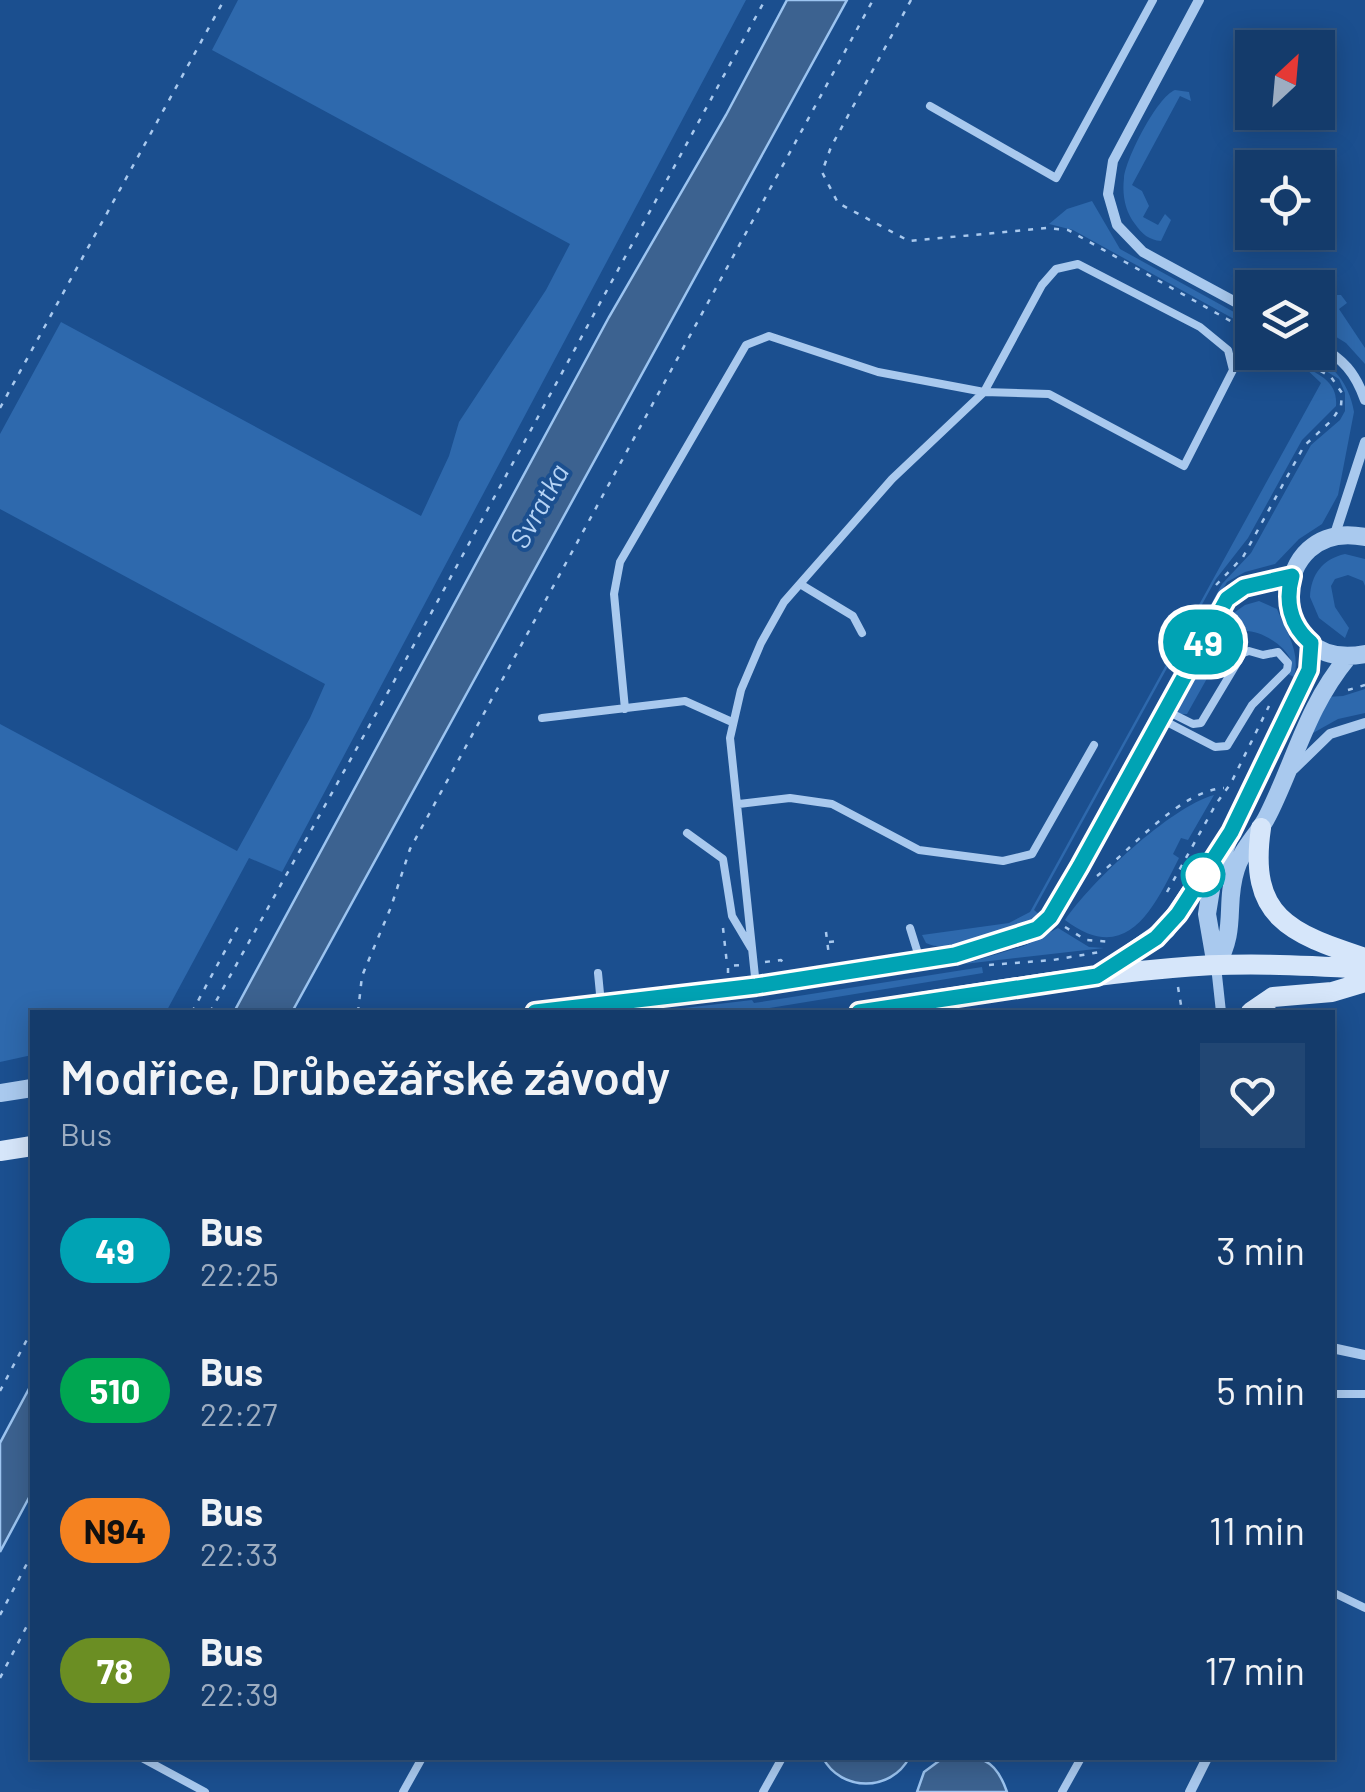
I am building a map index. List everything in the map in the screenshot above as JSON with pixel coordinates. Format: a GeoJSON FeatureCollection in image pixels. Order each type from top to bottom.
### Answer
{"type":"FeatureCollection","features":[{"type":"Feature","properties":{"kind":"main road"},"geometry":{"type":"LineString","coordinates":[[1262,828],[1257,869],[1268,905],[1311,940],[1365,958]]}},
{"type":"Feature","properties":{"kind":"main road"},"geometry":{"type":"LineString","coordinates":[[1097,976],[1166,929],[1231,832]]}},
{"type":"Feature","properties":{"kind":"main road"},"geometry":{"type":"LineString","coordinates":[[872,1010],[1097,976],[1216,966],[1290,964],[1365,969]]}},
{"type":"Feature","properties":{"kind":"main road"},"geometry":{"type":"LineString","coordinates":[[1254,1010],[1273,997],[1332,992],[1365,982]]}},
{"type":"Feature","properties":{"kind":"main road"},"geometry":{"type":"LineString","coordinates":[[0,1151],[30,1146]]}},
{"type":"Feature","properties":{"kind":"street"},"geometry":{"type":"LineString","coordinates":[[1199,0],[1113,160],[1108,178],[1111,208],[1126,238],[1142,252],[1235,302]]}},
{"type":"Feature","properties":{"kind":"street"},"geometry":{"type":"LineString","coordinates":[[1335,355],[1358,381],[1365,400]]}},
{"type":"Feature","properties":{"kind":"street"},"geometry":{"type":"LineString","coordinates":[[1334,537],[1365,442]]}},
{"type":"Feature","properties":{"kind":"street"},"geometry":{"type":"LineString","coordinates":[[1360,656],[1330,654],[1311,643],[1298,630],[1288,594],[1292,576],[1310,550],[1334,537],[1365,537]]}},
{"type":"Feature","properties":{"kind":"street"},"geometry":{"type":"LineString","coordinates":[[551,1010],[756,986],[955,955],[1025,936],[1050,917],[1232,594],[1244,587],[1292,576]]}},
{"type":"Feature","properties":{"kind":"street"},"geometry":{"type":"LineString","coordinates":[[1221,1010],[1208,903],[1231,832],[1309,670],[1311,643]]}},
{"type":"Feature","properties":{"kind":"street"},"geometry":{"type":"LineString","coordinates":[[1216,966],[1230,939],[1235,870],[1262,828],[1287,777],[1294,749],[1324,690],[1360,656]]}},
{"type":"Feature","properties":{"kind":"street"},"geometry":{"type":"LineString","coordinates":[[1287,777],[1330,734],[1365,723]]}},
{"type":"Feature","properties":{"kind":"street"},"geometry":{"type":"LineString","coordinates":[[0,1094],[30,1088]]}},
{"type":"Feature","properties":{"kind":"street"},"geometry":{"type":"LineString","coordinates":[[1335,1349],[1365,1355]]}},
{"type":"Feature","properties":{"kind":"street"},"geometry":{"type":"LineString","coordinates":[[1190,1792],[1206,1760]]}},
{"type":"Feature","properties":{"kind":"lane"},"geometry":{"type":"LineString","coordinates":[[930,106],[1056,178],[1153,0]]}},
{"type":"Feature","properties":{"kind":"lane"},"geometry":{"type":"LineString","coordinates":[[625,708],[614,594],[620,562],[746,345],[769,336],[878,372],[984,392],[1049,394],[1184,466],[1233,370],[1228,350],[1200,328],[1078,264],[1056,270],[1042,285],[984,392],[892,479],[784,602],[761,643],[732,722],[730,738],[756,986]]}},
{"type":"Feature","properties":{"kind":"lane"},"geometry":{"type":"LineString","coordinates":[[800,584],[853,616],[862,633]]}},
{"type":"Feature","properties":{"kind":"lane"},"geometry":{"type":"LineString","coordinates":[[1278,652],[1288,663],[1286,670],[1252,705],[1227,746],[1216,747],[1164,715],[1193,724],[1201,722],[1243,653],[1278,652]]}},
{"type":"Feature","properties":{"kind":"lane"},"geometry":{"type":"LineString","coordinates":[[542,718],[684,701],[732,722]]}},
{"type":"Feature","properties":{"kind":"lane"},"geometry":{"type":"LineString","coordinates":[[738,804],[790,798],[832,804],[920,850],[1004,861],[1032,854],[1094,745]]}},
{"type":"Feature","properties":{"kind":"lane"},"geometry":{"type":"LineString","coordinates":[[687,834],[723,859],[732,916],[754,952]]}},
{"type":"Feature","properties":{"kind":"lane"},"geometry":{"type":"LineString","coordinates":[[910,928],[920,960]]}},
{"type":"Feature","properties":{"kind":"lane"},"geometry":{"type":"LineString","coordinates":[[598,973],[601,1004]]}},
{"type":"Feature","properties":{"kind":"lane"},"geometry":{"type":"LineString","coordinates":[[1335,1394],[1365,1394]]}},
{"type":"Feature","properties":{"kind":"lane"},"geometry":{"type":"LineString","coordinates":[[1335,1593],[1365,1608]]}},
{"type":"Feature","properties":{"kind":"lane"},"geometry":{"type":"LineString","coordinates":[[146,1760],[205,1792]]}},
{"type":"Feature","properties":{"kind":"lane"},"geometry":{"type":"LineString","coordinates":[[404,1792],[421,1760]]}},
{"type":"Feature","properties":{"kind":"lane"},"geometry":{"type":"LineString","coordinates":[[763,1792],[781,1760]]}},
{"type":"Feature","properties":{"kind":"lane"},"geometry":{"type":"LineString","coordinates":[[1062,1792],[1080,1760]]}},
{"type":"Feature","properties":{"kind":"path"},"geometry":{"type":"LineString","coordinates":[[0,408],[224,0]]}},
{"type":"Feature","properties":{"kind":"path"},"geometry":{"type":"LineString","coordinates":[[211,1010],[765,0]]}},
{"type":"Feature","properties":{"kind":"path"},"geometry":{"type":"LineString","coordinates":[[358,1010],[362,976],[410,849],[873,0]]}},
{"type":"Feature","properties":{"kind":"path"},"geometry":{"type":"LineString","coordinates":[[910,0],[830,147],[822,172],[838,204],[909,240],[1047,228],[1068,230],[1235,324]]}},
{"type":"Feature","properties":{"kind":"path"},"geometry":{"type":"LineString","coordinates":[[1092,880],[1171,814],[1207,792],[1227,788]]}},
{"type":"Feature","properties":{"kind":"path"},"geometry":{"type":"LineString","coordinates":[[1050,917],[1086,940],[1119,940]]}},
{"type":"Feature","properties":{"kind":"path"},"geometry":{"type":"LineString","coordinates":[[193,1010],[240,923]]}},
{"type":"Feature","properties":{"kind":"path"},"geometry":{"type":"LineString","coordinates":[[723,926],[728,966]]}},
{"type":"Feature","properties":{"kind":"path"},"geometry":{"type":"LineString","coordinates":[[828,942],[841,941]]}},
{"type":"Feature","properties":{"kind":"path"},"geometry":{"type":"LineString","coordinates":[[980,965],[1100,952]]}},
{"type":"Feature","properties":{"kind":"path"},"geometry":{"type":"LineString","coordinates":[[0,1391],[30,1334]]}},
{"type":"Feature","properties":{"kind":"path"},"geometry":{"type":"LineString","coordinates":[[0,1615],[30,1558]]}},
{"type":"Feature","properties":{"kind":"path"},"geometry":{"type":"LineString","coordinates":[[0,1678],[30,1620]]}},
{"type":"Feature","properties":{"kind":"shaded area"},"geometry":{"type":"Polygon","coordinates":[[[238,0],[746,0],[282,872],[249,858],[167,1010],[30,1010],[30,1055],[0,1062],[0,724],[237,851],[325,684],[0,509],[0,434],[61,322],[421,516],[449,456],[459,422],[546,290],[570,244],[212,50],[238,0]]]}},
{"type":"Feature","properties":{"kind":"shaded area"},"geometry":{"type":"Polygon","coordinates":[[[1175,90],[1189,92],[1191,101],[1180,96],[1132,185],[1142,191],[1149,206],[1143,217],[1158,225],[1165,214],[1171,220],[1161,241],[1146,236],[1132,219],[1125,202],[1124,178],[1144,129],[1160,104],[1175,90]]]}},
{"type":"Feature","properties":{"kind":"shaded area"},"geometry":{"type":"Polygon","coordinates":[[[1092,201],[1120,249],[1235,313],[1235,320],[1073,230],[1049,224],[1067,209],[1092,201]]]}},
{"type":"Feature","properties":{"kind":"shaded area"},"geometry":{"type":"Polygon","coordinates":[[[1335,295],[1341,295],[1347,303],[1339,309],[1365,348],[1365,364],[1335,336],[1335,295]]]}},
{"type":"Feature","properties":{"kind":"shaded area"},"geometry":{"type":"Polygon","coordinates":[[[1307,370],[1331,386],[1336,406],[1302,440],[1248,538],[1216,579],[1034,910],[1041,916],[967,944],[926,943],[922,935],[1009,923],[1030,912],[1321,383],[1307,370]]]}},
{"type":"Feature","properties":{"kind":"shaded area"},"geometry":{"type":"Polygon","coordinates":[[[1324,370],[1333,370],[1342,381],[1354,412],[1338,495],[1322,524],[1299,539],[1275,564],[1245,572],[1227,582],[1047,905],[1222,584],[1251,553],[1311,445],[1345,411],[1345,393],[1339,379],[1324,370]]]}},
{"type":"Feature","properties":{"kind":"shaded area"},"geometry":{"type":"Polygon","coordinates":[[[1345,554],[1365,559],[1365,586],[1363,581],[1348,575],[1335,579],[1331,586],[1335,607],[1349,628],[1345,638],[1319,618],[1310,597],[1319,569],[1345,554]]]}},
{"type":"Feature","properties":{"kind":"shaded area"},"geometry":{"type":"Polygon","coordinates":[[[1259,601],[1277,609],[1294,650],[1294,677],[1288,674],[1292,663],[1283,648],[1257,633],[1240,631],[1232,634],[1187,714],[1179,714],[1177,708],[1228,617],[1259,601]]]}},
{"type":"Feature","properties":{"kind":"shaded area"},"geometry":{"type":"Polygon","coordinates":[[[1365,689],[1365,713],[1338,719],[1313,733],[1326,697],[1365,689]]]}},
{"type":"Feature","properties":{"kind":"shaded area"},"geometry":{"type":"Polygon","coordinates":[[[1214,795],[1188,840],[1181,838],[1173,854],[1179,858],[1159,895],[1136,925],[1122,934],[1105,937],[1087,933],[1065,920],[1132,848],[1176,814],[1214,795]]]}},
{"type":"Feature","properties":{"kind":"shaded area"},"geometry":{"type":"Polygon","coordinates":[[[1058,928],[1089,947],[1104,948],[964,964],[1024,946],[1058,928]]]}},
{"type":"Feature","properties":{"kind":"shaded area"},"geometry":{"type":"Polygon","coordinates":[[[982,967],[983,973],[758,1010],[668,1010],[752,1000],[754,1003],[982,967]]]}},
{"type":"Feature","properties":{"kind":"water","name":"Svratka"},"geometry":{"type":"Polygon","coordinates":[[[787,0],[847,0],[293,1010],[235,1010],[609,317],[726,115],[787,0]]]}},
{"type":"Feature","properties":{"kind":"water"},"geometry":{"type":"Polygon","coordinates":[[[30,1387],[30,1496],[0,1552],[0,1443],[30,1387]]]}},
{"type":"Feature","properties":{"kind":"water"},"geometry":{"type":"Polygon","coordinates":[[[824,1760],[908,1760],[901,1769],[879,1782],[853,1782],[831,1769],[824,1760]]]}},
{"type":"Feature","properties":{"kind":"water"},"geometry":{"type":"Polygon","coordinates":[[[940,1760],[983,1760],[996,1771],[1007,1792],[917,1792],[924,1772],[940,1760]]]}},
{"type":"Feature","properties":{"kind":"bus line","name":"49"},"geometry":{"type":"LineString","coordinates":[[552,1010],[756,986],[955,955],[1025,936],[1037,929],[1050,917],[1080,866],[1227,599],[1244,587],[1292,576],[1288,604],[1298,630],[1311,643],[1309,670],[1231,832],[1166,929],[1097,976],[872,1010]]}}]}
